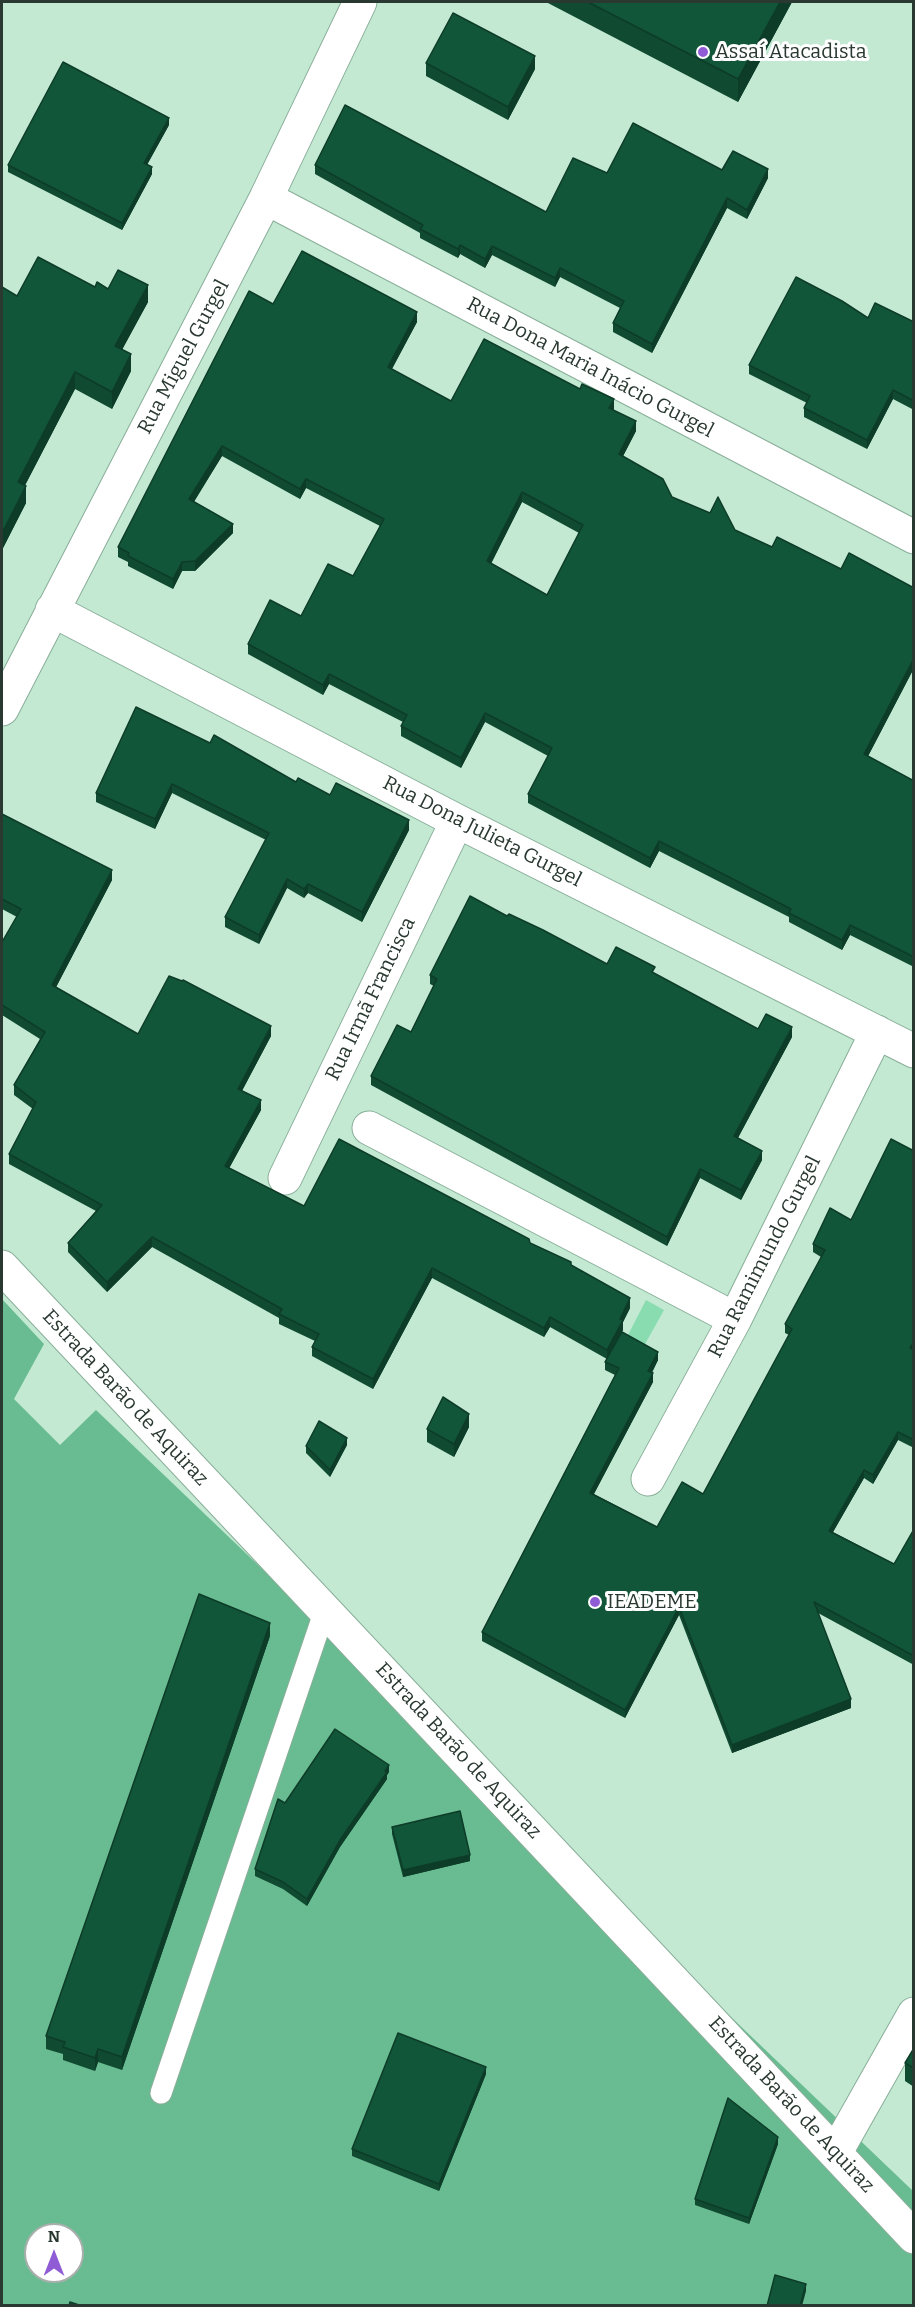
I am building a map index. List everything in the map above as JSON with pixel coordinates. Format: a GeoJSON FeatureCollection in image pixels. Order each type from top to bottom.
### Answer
{"type":"FeatureCollection","features":[{"type":"Feature","properties":{"kind":"street","name":"Rua Miguel Gurgel"},"geometry":{"type":"LineString","coordinates":[[2,709],[266,198],[360,2]]}},
{"type":"Feature","properties":{"kind":"street","name":"Rua Dona Maria Inácio Gurgel"},"geometry":{"type":"LineString","coordinates":[[266,198],[914,537]]}},
{"type":"Feature","properties":{"kind":"street","name":"Rua Dona Julieta Gurgel"},"geometry":{"type":"LineString","coordinates":[[52,610],[457,821],[914,1051]]}},
{"type":"Feature","properties":{"kind":"street","name":"Rua Irmã Francisca"},"geometry":{"type":"LineString","coordinates":[[285,1178],[457,821]]}},
{"type":"Feature","properties":{"kind":"street","name":"Rua Ramimundo Gurgel"},"geometry":{"type":"LineString","coordinates":[[648,1479],[735,1319],[877,1032]]}},
{"type":"Feature","properties":{"kind":"street"},"geometry":{"type":"LineString","coordinates":[[369,1128],[735,1319]]}},
{"type":"Feature","properties":{"kind":"street","name":"Estrada Barão de Aquiraz"},"geometry":{"type":"LineString","coordinates":[[2,1267],[914,2237]]}},
{"type":"Feature","properties":{"kind":"street"},"geometry":{"type":"LineString","coordinates":[[836,2152],[914,2014]]}},
{"type":"Feature","properties":{"kind":"lane"},"geometry":{"type":"LineString","coordinates":[[161,2092],[324,1610]]}},
{"type":"Feature","properties":{"kind":"shaded area"},"geometry":{"type":"Polygon","coordinates":[[[2,1299],[44,1344],[14,1399],[60,1445],[96,1410],[913,2191],[913,2305],[2,2305],[2,1299]]]}},
{"type":"Feature","properties":{"kind":"shaded area"},"geometry":{"type":"Polygon","coordinates":[[[646,1300],[664,1310],[644,1346],[627,1337],[646,1300]]]}},
{"type":"Feature","properties":{"kind":"building","name":"Assaí Atacadista"},"geometry":{"type":"Polygon","coordinates":[[[588,2],[780,2],[738,79],[588,2]]]}},
{"type":"Feature","properties":{"kind":"building"},"geometry":{"type":"Polygon","coordinates":[[[453,13],[535,56],[508,107],[426,63],[453,13]]]}},
{"type":"Feature","properties":{"kind":"building"},"geometry":{"type":"Polygon","coordinates":[[[63,62],[169,118],[144,163],[152,167],[122,223],[8,165],[63,62]]]}},
{"type":"Feature","properties":{"kind":"building"},"geometry":{"type":"Polygon","coordinates":[[[345,105],[546,212],[573,158],[607,173],[633,123],[722,170],[733,151],[768,169],[747,210],[727,198],[652,344],[613,323],[624,301],[560,268],[555,278],[492,246],[485,259],[460,245],[458,249],[420,229],[423,225],[315,165],[345,105]]]}},
{"type":"Feature","properties":{"kind":"building"},"geometry":{"type":"Polygon","coordinates":[[[302,251],[417,312],[388,367],[451,401],[484,339],[580,389],[582,384],[614,399],[609,408],[636,421],[619,454],[663,479],[672,497],[710,513],[718,497],[735,530],[772,547],[777,537],[841,569],[849,553],[914,588],[914,658],[864,754],[914,781],[914,957],[850,925],[842,940],[789,913],[791,909],[659,841],[650,858],[528,794],[552,748],[485,713],[461,758],[401,726],[407,715],[329,674],[323,685],[248,644],[270,600],[301,616],[328,564],[353,576],[384,519],[306,479],[300,489],[222,446],[189,499],[233,524],[195,561],[182,562],[173,579],[128,556],[129,553],[118,547],[249,291],[273,304],[302,251]],[[522,492],[487,561],[547,595],[583,525],[522,492]]]}},
{"type":"Feature","properties":{"kind":"building"},"geometry":{"type":"Polygon","coordinates":[[[38,257],[95,287],[97,282],[108,289],[118,270],[148,285],[115,346],[131,354],[112,392],[75,372],[18,482],[26,486],[2,533],[2,287],[17,296],[38,257]]]}},
{"type":"Feature","properties":{"kind":"building"},"geometry":{"type":"Polygon","coordinates":[[[796,277],[842,301],[868,318],[875,303],[914,322],[914,401],[893,390],[867,440],[804,408],[810,396],[749,365],[796,277]]]}},
{"type":"Feature","properties":{"kind":"building"},"geometry":{"type":"Polygon","coordinates":[[[136,707],[210,743],[214,735],[296,782],[298,778],[330,795],[336,783],[409,820],[362,912],[308,884],[304,889],[287,879],[259,935],[225,917],[269,833],[172,784],[155,819],[96,793],[136,707]]]}},
{"type":"Feature","properties":{"kind":"building"},"geometry":{"type":"Polygon","coordinates":[[[2,814],[112,870],[52,985],[138,1034],[169,976],[183,980],[271,1026],[238,1089],[261,1100],[225,1166],[304,1206],[339,1139],[529,1239],[530,1243],[571,1262],[571,1265],[630,1298],[620,1319],[623,1320],[607,1350],[550,1317],[544,1328],[432,1268],[373,1379],[312,1347],[319,1334],[279,1314],[282,1309],[152,1237],[107,1282],[68,1243],[102,1205],[9,1154],[36,1102],[14,1085],[45,1032],[2,1005],[2,942],[21,909],[2,899],[2,814]]]}},
{"type":"Feature","properties":{"kind":"building"},"geometry":{"type":"Polygon","coordinates":[[[470,896],[507,916],[509,914],[543,930],[607,964],[616,947],[655,967],[652,972],[758,1029],[766,1014],[792,1027],[734,1136],[762,1151],[741,1190],[700,1169],[667,1237],[371,1076],[397,1025],[411,1032],[437,979],[430,975],[470,896]]]}},
{"type":"Feature","properties":{"kind":"building"},"geometry":{"type":"Polygon","coordinates":[[[891,1139],[914,1151],[914,1342],[910,1348],[914,1350],[914,1440],[898,1432],[873,1475],[864,1470],[829,1531],[894,1564],[914,1529],[914,1656],[814,1602],[851,1699],[732,1745],[679,1607],[625,1710],[482,1632],[619,1368],[605,1362],[622,1332],[658,1352],[648,1371],[653,1373],[590,1493],[657,1527],[682,1482],[703,1494],[792,1329],[785,1324],[825,1250],[813,1244],[830,1208],[851,1220],[891,1139]]]}},
{"type":"Feature","properties":{"kind":"building"},"geometry":{"type":"Polygon","coordinates":[[[443,1397],[469,1414],[454,1444],[427,1429],[443,1397]]]}},
{"type":"Feature","properties":{"kind":"building"},"geometry":{"type":"Polygon","coordinates":[[[319,1421],[347,1438],[330,1470],[306,1446],[319,1421]]]}},
{"type":"Feature","properties":{"kind":"building"},"geometry":{"type":"Polygon","coordinates":[[[199,1594],[270,1623],[122,2057],[98,2049],[95,2058],[63,2047],[65,2042],[46,2036],[199,1594]]]}},
{"type":"Feature","properties":{"kind":"building"},"geometry":{"type":"Polygon","coordinates":[[[335,1729],[389,1765],[385,1771],[387,1772],[340,1840],[307,1899],[283,1882],[255,1869],[278,1799],[285,1803],[335,1729]]]}},
{"type":"Feature","properties":{"kind":"building"},"geometry":{"type":"Polygon","coordinates":[[[460,1811],[470,1855],[403,1870],[392,1827],[460,1811]]]}},
{"type":"Feature","properties":{"kind":"building"},"geometry":{"type":"Polygon","coordinates":[[[398,2033],[486,2067],[439,2184],[352,2149],[398,2033]]]}},
{"type":"Feature","properties":{"kind":"building"},"geometry":{"type":"Polygon","coordinates":[[[914,2048],[914,2068],[905,2063],[914,2048]]]}},
{"type":"Feature","properties":{"kind":"building"},"geometry":{"type":"Polygon","coordinates":[[[728,2098],[778,2137],[749,2218],[695,2199],[728,2098]]]}},
{"type":"Feature","properties":{"kind":"building"},"geometry":{"type":"Polygon","coordinates":[[[775,2275],[806,2284],[800,2306],[767,2306],[775,2275]]]}},
{"type":"Feature","properties":{"kind":"building"},"geometry":{"type":"Polygon","coordinates":[[[70,2302],[82,2306],[69,2306],[70,2302]]]}},
{"type":"Feature","properties":{"kind":"place","name":"Assaí Atacadista"},"geometry":{"type":"Point","coordinates":[703,52]}},
{"type":"Feature","properties":{"kind":"place","name":"IEADEME"},"geometry":{"type":"Point","coordinates":[595,1602]}}]}
